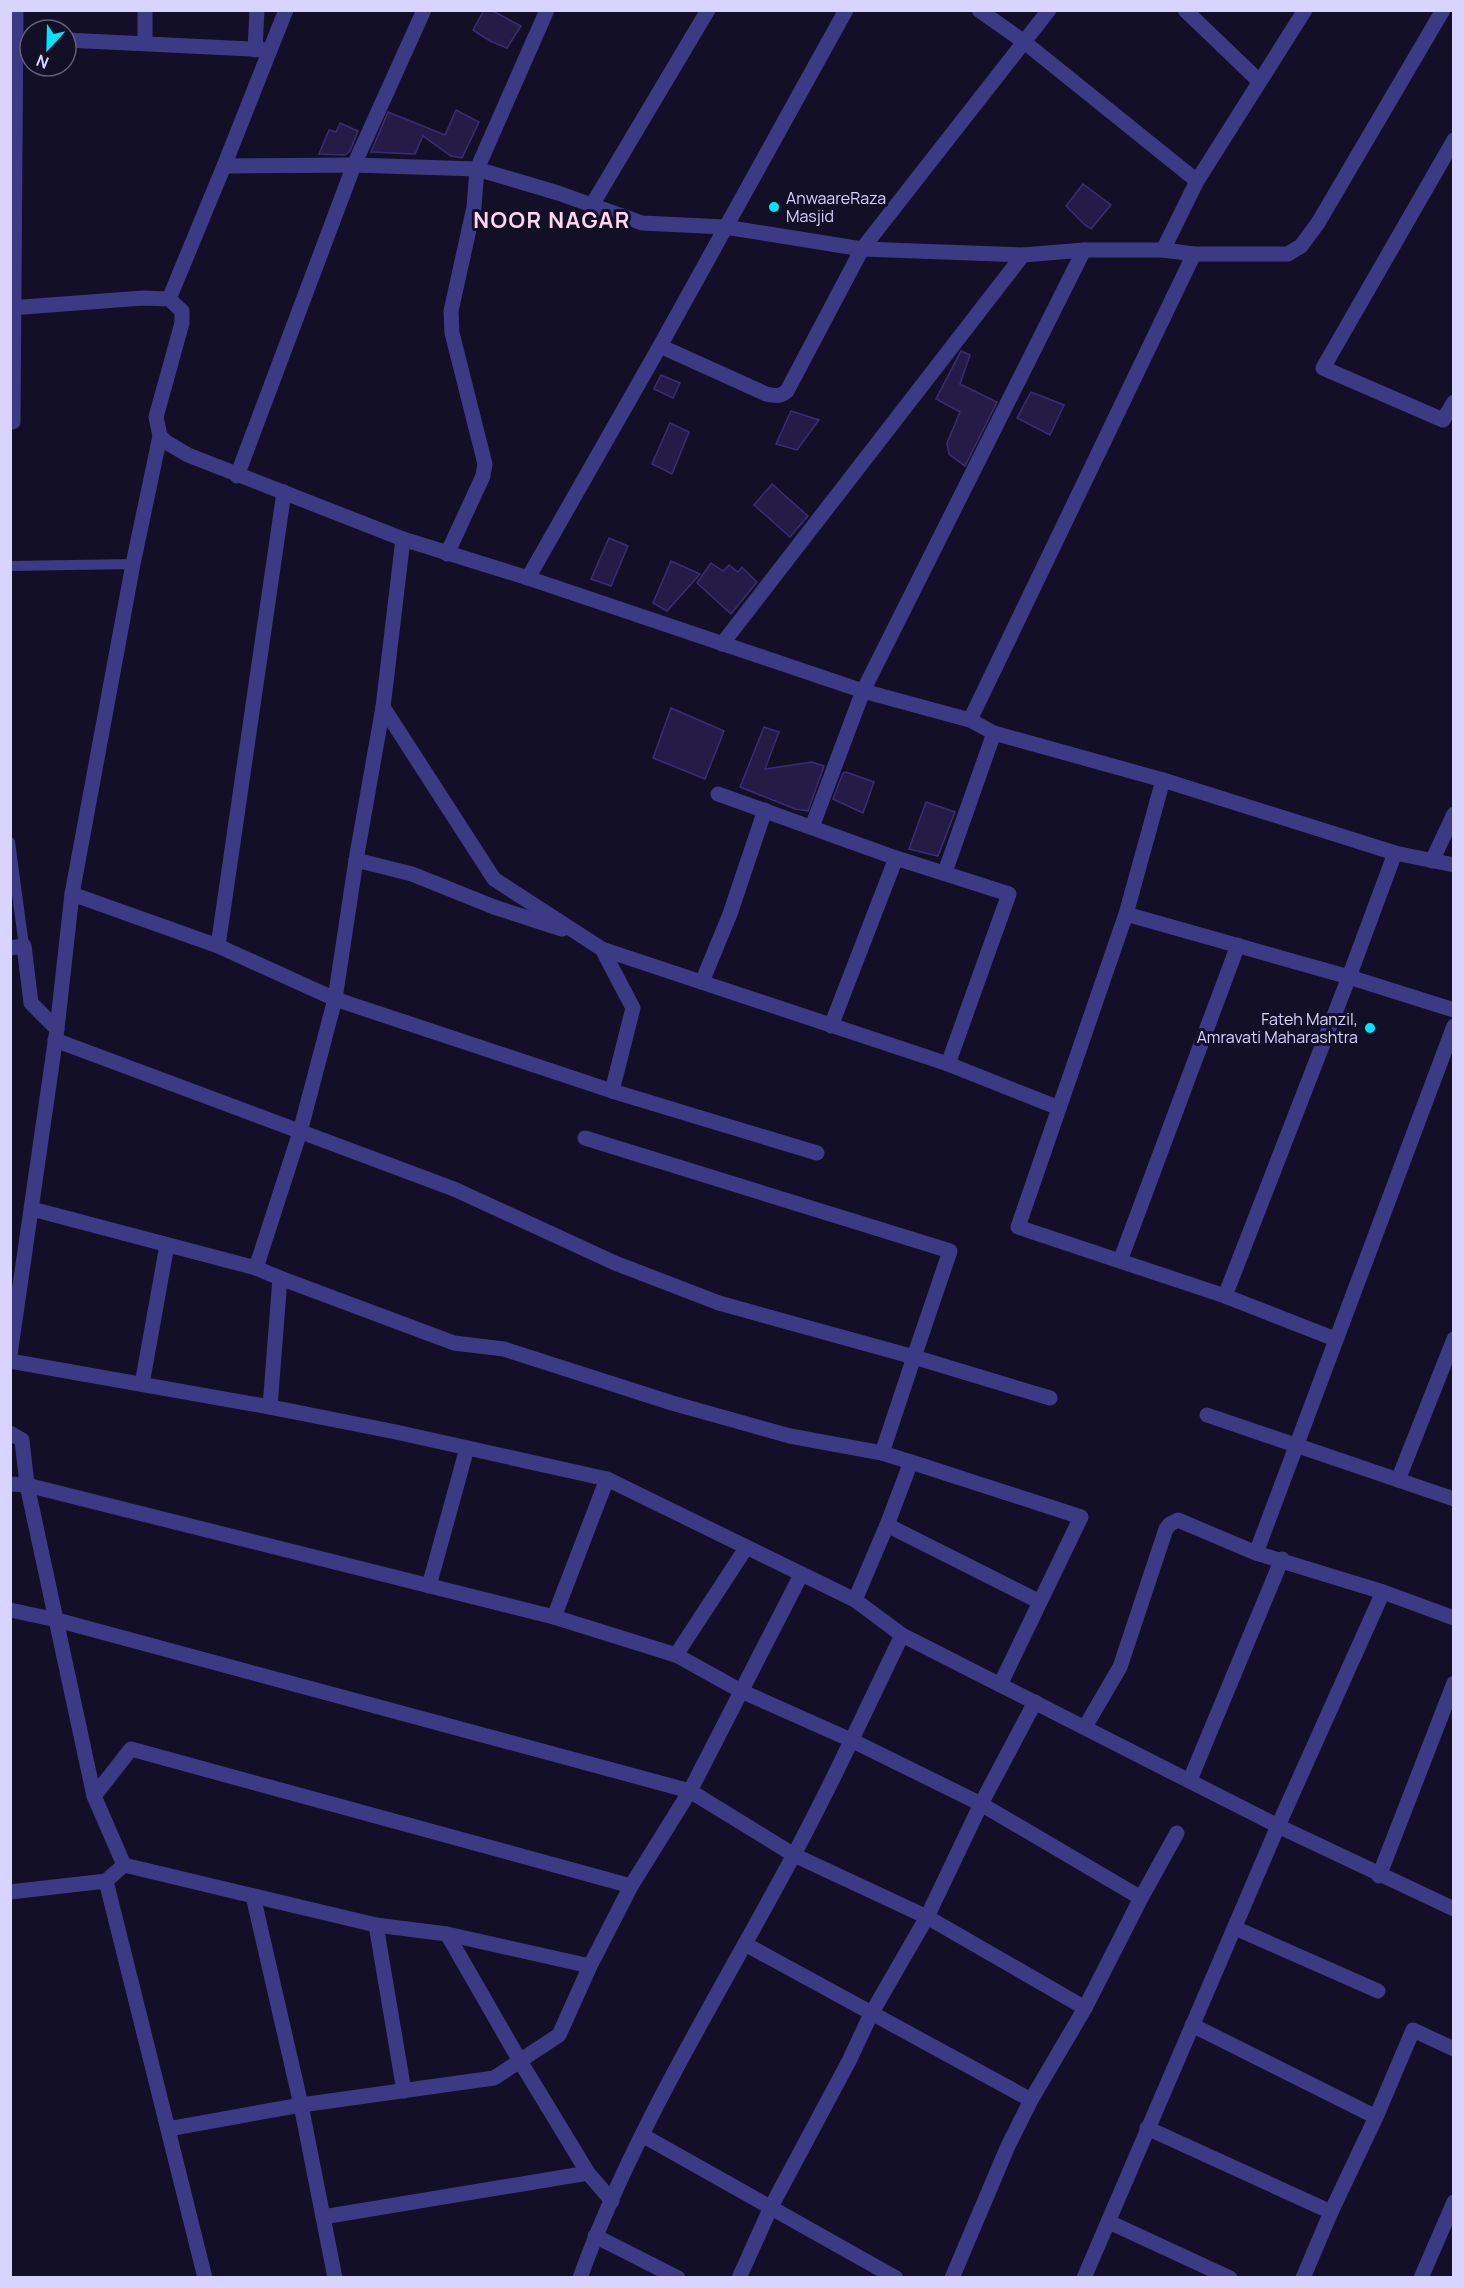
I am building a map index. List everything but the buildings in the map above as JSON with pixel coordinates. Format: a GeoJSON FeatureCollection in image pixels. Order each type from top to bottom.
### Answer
{"type":"FeatureCollection","features":[{"type":"Feature","properties":{"kind":"street"},"geometry":{"type":"LineString","coordinates":[[13,422],[12,308],[18,38],[16,10]]}},
{"type":"Feature","properties":{"kind":"street"},"geometry":{"type":"LineString","coordinates":[[145,10],[145,43]]}},
{"type":"Feature","properties":{"kind":"street"},"geometry":{"type":"LineString","coordinates":[[257,10],[262,50]]}},
{"type":"Feature","properties":{"kind":"street"},"geometry":{"type":"LineString","coordinates":[[169,299],[224,166],[262,50],[286,10]]}},
{"type":"Feature","properties":{"kind":"street"},"geometry":{"type":"LineString","coordinates":[[237,476],[354,165],[424,10]]}},
{"type":"Feature","properties":{"kind":"street"},"geometry":{"type":"LineString","coordinates":[[447,554],[483,476],[485,464],[452,333],[451,311],[474,207],[477,169],[547,10]]}},
{"type":"Feature","properties":{"kind":"street"},"geometry":{"type":"LineString","coordinates":[[592,205],[708,10]]}},
{"type":"Feature","properties":{"kind":"street"},"geometry":{"type":"LineString","coordinates":[[528,578],[660,346],[846,10]]}},
{"type":"Feature","properties":{"kind":"street"},"geometry":{"type":"LineString","coordinates":[[979,10],[1023,41],[1197,181]]}},
{"type":"Feature","properties":{"kind":"street"},"geometry":{"type":"LineString","coordinates":[[660,346],[766,394],[783,395],[788,391],[862,249],[1049,10]]}},
{"type":"Feature","properties":{"kind":"street"},"geometry":{"type":"LineString","coordinates":[[1185,10],[1259,81]]}},
{"type":"Feature","properties":{"kind":"street"},"geometry":{"type":"LineString","coordinates":[[1163,250],[1197,181],[1305,10]]}},
{"type":"Feature","properties":{"kind":"street"},"geometry":{"type":"LineString","coordinates":[[224,166],[354,165],[477,169],[642,223],[725,227],[862,249],[1023,255],[1084,250],[1163,250],[1194,254],[1288,254],[1300,246],[1318,223],[1443,10]]}},
{"type":"Feature","properties":{"kind":"street"},"geometry":{"type":"LineString","coordinates":[[78,40],[262,50]]}},
{"type":"Feature","properties":{"kind":"street"},"geometry":{"type":"LineString","coordinates":[[1454,140],[1323,368],[1443,420],[1454,402]]}},
{"type":"Feature","properties":{"kind":"street"},"geometry":{"type":"LineString","coordinates":[[812,826],[863,691],[1084,250]]}},
{"type":"Feature","properties":{"kind":"street"},"geometry":{"type":"LineString","coordinates":[[970,720],[1194,254]]}},
{"type":"Feature","properties":{"kind":"street"},"geometry":{"type":"LineString","coordinates":[[722,644],[1023,255]]}},
{"type":"Feature","properties":{"kind":"street"},"geometry":{"type":"LineString","coordinates":[[10,1355],[56,1035],[72,894],[133,564],[160,436],[156,417],[182,323],[182,311],[169,299],[143,298],[12,308]]}},
{"type":"Feature","properties":{"kind":"street"},"geometry":{"type":"LineString","coordinates":[[160,436],[188,455],[237,476],[447,554],[528,578],[863,691],[970,720],[994,734],[1163,780],[1395,853],[1454,865]]}},
{"type":"Feature","properties":{"kind":"street"},"geometry":{"type":"LineString","coordinates":[[218,946],[284,492]]}},
{"type":"Feature","properties":{"kind":"street"},"geometry":{"type":"LineString","coordinates":[[256,1268],[300,1132],[335,999],[356,860],[383,707],[403,539]]}},
{"type":"Feature","properties":{"kind":"street"},"geometry":{"type":"LineString","coordinates":[[383,707],[494,879],[576,934],[602,949],[948,1064],[1059,1108]]}},
{"type":"Feature","properties":{"kind":"street"},"geometry":{"type":"LineString","coordinates":[[945,872],[994,734]]}},
{"type":"Feature","properties":{"kind":"street"},"geometry":{"type":"LineString","coordinates":[[1163,780],[1126,914],[1018,1227],[1225,1296],[1335,1339]]}},
{"type":"Feature","properties":{"kind":"street"},"geometry":{"type":"LineString","coordinates":[[718,794],[896,858],[1009,894],[948,1064]]}},
{"type":"Feature","properties":{"kind":"street"},"geometry":{"type":"LineString","coordinates":[[702,982],[730,914],[765,810]]}},
{"type":"Feature","properties":{"kind":"street"},"geometry":{"type":"LineString","coordinates":[[1432,861],[1454,814]]}},
{"type":"Feature","properties":{"kind":"street"},"geometry":{"type":"LineString","coordinates":[[1225,1296],[1350,977],[1395,853]]}},
{"type":"Feature","properties":{"kind":"street"},"geometry":{"type":"LineString","coordinates":[[831,1026],[896,858]]}},
{"type":"Feature","properties":{"kind":"street"},"geometry":{"type":"LineString","coordinates":[[356,860],[412,874],[531,921],[576,934]]}},
{"type":"Feature","properties":{"kind":"street"},"geometry":{"type":"LineString","coordinates":[[72,894],[218,946],[335,999],[612,1091],[817,1153]]}},
{"type":"Feature","properties":{"kind":"street"},"geometry":{"type":"LineString","coordinates":[[1126,914],[1350,977],[1454,1010]]}},
{"type":"Feature","properties":{"kind":"street"},"geometry":{"type":"LineString","coordinates":[[1120,1261],[1239,945]]}},
{"type":"Feature","properties":{"kind":"street"},"geometry":{"type":"LineString","coordinates":[[17,947],[31,1003],[56,1035],[300,1132],[454,1189],[615,1263],[719,1303],[914,1357],[1050,1398]]}},
{"type":"Feature","properties":{"kind":"street"},"geometry":{"type":"LineString","coordinates":[[602,949],[633,1008],[612,1091]]}},
{"type":"Feature","properties":{"kind":"street"},"geometry":{"type":"LineString","coordinates":[[1256,1552],[1454,1026]]}},
{"type":"Feature","properties":{"kind":"street"},"geometry":{"type":"LineString","coordinates":[[585,1138],[950,1251],[882,1453]]}},
{"type":"Feature","properties":{"kind":"street"},"geometry":{"type":"LineString","coordinates":[[32,1209],[256,1268],[454,1342],[504,1349],[672,1403],[790,1437],[882,1453],[1081,1517],[1000,1685]]}},
{"type":"Feature","properties":{"kind":"street"},"geometry":{"type":"LineString","coordinates":[[142,1384],[167,1245]]}},
{"type":"Feature","properties":{"kind":"street"},"geometry":{"type":"LineString","coordinates":[[270,1407],[280,1278]]}},
{"type":"Feature","properties":{"kind":"street"},"geometry":{"type":"LineString","coordinates":[[1398,1480],[1454,1339]]}},
{"type":"Feature","properties":{"kind":"street"},"geometry":{"type":"LineString","coordinates":[[10,1361],[270,1407],[607,1479],[855,1600],[902,1635],[1000,1685],[1379,1876],[1454,1909]]}},
{"type":"Feature","properties":{"kind":"street"},"geometry":{"type":"LineString","coordinates":[[1207,1415],[1454,1499]]}},
{"type":"Feature","properties":{"kind":"street"},"geometry":{"type":"LineString","coordinates":[[10,1433],[22,1440],[27,1485],[94,1796],[124,1865]]}},
{"type":"Feature","properties":{"kind":"street"},"geometry":{"type":"LineString","coordinates":[[429,1586],[467,1448]]}},
{"type":"Feature","properties":{"kind":"street"},"geometry":{"type":"LineString","coordinates":[[855,1600],[911,1462]]}},
{"type":"Feature","properties":{"kind":"street"},"geometry":{"type":"LineString","coordinates":[[554,1617],[607,1479]]}},
{"type":"Feature","properties":{"kind":"street"},"geometry":{"type":"LineString","coordinates":[[10,1484],[27,1485],[554,1617],[676,1655],[741,1691],[851,1740],[981,1804],[1141,1898]]}},
{"type":"Feature","properties":{"kind":"street"},"geometry":{"type":"LineString","coordinates":[[1084,1727],[1120,1667],[1164,1537],[1170,1524],[1178,1521],[1256,1552],[1383,1592],[1454,1618]]}},
{"type":"Feature","properties":{"kind":"street"},"geometry":{"type":"LineString","coordinates":[[887,1525],[1040,1602]]}},
{"type":"Feature","properties":{"kind":"street"},"geometry":{"type":"LineString","coordinates":[[676,1655],[746,1548]]}},
{"type":"Feature","properties":{"kind":"street"},"geometry":{"type":"LineString","coordinates":[[1190,1780],[1282,1559]]}},
{"type":"Feature","properties":{"kind":"street"},"geometry":{"type":"LineString","coordinates":[[168,2129],[301,2105],[494,2078],[559,2035],[590,1966],[632,1886],[690,1791],[801,1575]]}},
{"type":"Feature","properties":{"kind":"street"},"geometry":{"type":"LineString","coordinates":[[1084,2277],[1278,1826],[1383,1592]]}},
{"type":"Feature","properties":{"kind":"street"},"geometry":{"type":"LineString","coordinates":[[10,1610],[57,1620],[690,1791],[794,1855],[927,1917],[1085,2008]]}},
{"type":"Feature","properties":{"kind":"street"},"geometry":{"type":"LineString","coordinates":[[580,2277],[595,2236],[642,2135],[794,1855],[902,1635]]}},
{"type":"Feature","properties":{"kind":"street"},"geometry":{"type":"LineString","coordinates":[[1379,1876],[1454,1683]]}},
{"type":"Feature","properties":{"kind":"street"},"geometry":{"type":"LineString","coordinates":[[739,2277],[771,2207],[849,2061],[871,2014],[927,1917],[981,1804],[1035,1702]]}},
{"type":"Feature","properties":{"kind":"street"},"geometry":{"type":"LineString","coordinates":[[94,1796],[131,1749],[632,1886]]}},
{"type":"Feature","properties":{"kind":"street"},"geometry":{"type":"LineString","coordinates":[[952,2277],[1008,2146],[1031,2100],[1085,2008],[1177,1833]]}},
{"type":"Feature","properties":{"kind":"street"},"geometry":{"type":"LineString","coordinates":[[10,1892],[106,1881],[124,1865]]}},
{"type":"Feature","properties":{"kind":"street"},"geometry":{"type":"LineString","coordinates":[[124,1865],[376,1925],[447,1934],[590,1966]]}},
{"type":"Feature","properties":{"kind":"street"},"geometry":{"type":"LineString","coordinates":[[106,1881],[205,2277]]}},
{"type":"Feature","properties":{"kind":"street"},"geometry":{"type":"LineString","coordinates":[[253,1896],[301,2105],[335,2277]]}},
{"type":"Feature","properties":{"kind":"street"},"geometry":{"type":"LineString","coordinates":[[376,1925],[404,2091]]}},
{"type":"Feature","properties":{"kind":"street"},"geometry":{"type":"LineString","coordinates":[[1234,1928],[1378,1991]]}},
{"type":"Feature","properties":{"kind":"street"},"geometry":{"type":"LineString","coordinates":[[447,1934],[588,2173],[612,2201]]}},
{"type":"Feature","properties":{"kind":"street"},"geometry":{"type":"LineString","coordinates":[[745,1944],[1031,2100]]}},
{"type":"Feature","properties":{"kind":"street"},"geometry":{"type":"LineString","coordinates":[[1192,2025],[1376,2117]]}},
{"type":"Feature","properties":{"kind":"street"},"geometry":{"type":"LineString","coordinates":[[1303,2277],[1413,2030],[1454,2049]]}},
{"type":"Feature","properties":{"kind":"street"},"geometry":{"type":"LineString","coordinates":[[1147,2128],[1331,2211]]}},
{"type":"Feature","properties":{"kind":"street"},"geometry":{"type":"LineString","coordinates":[[642,2135],[896,2277]]}},
{"type":"Feature","properties":{"kind":"street"},"geometry":{"type":"LineString","coordinates":[[323,2217],[588,2173]]}},
{"type":"Feature","properties":{"kind":"street"},"geometry":{"type":"LineString","coordinates":[[1421,2277],[1454,2202]]}},
{"type":"Feature","properties":{"kind":"street"},"geometry":{"type":"LineString","coordinates":[[1109,2222],[1230,2277]]}},
{"type":"Feature","properties":{"kind":"street"},"geometry":{"type":"LineString","coordinates":[[595,2236],[678,2277]]}},
{"type":"Feature","properties":{"kind":"lane"},"geometry":{"type":"LineString","coordinates":[[10,566],[133,564]]}},
{"type":"Feature","properties":{"kind":"lane"},"geometry":{"type":"LineString","coordinates":[[10,842],[17,947]]}},
{"type":"Feature","properties":{"kind":"place","name":"AnwaareRaza Masjid"},"geometry":{"type":"Point","coordinates":[774,207]}},
{"type":"Feature","properties":{"kind":"place","name":"Fateh Manzil, Amravati Maharashtra"},"geometry":{"type":"Point","coordinates":[1370,1028]}},
{"type":"Feature","properties":{"kind":"district","name":"NOOR NAGAR"},"geometry":{"type":"Point","coordinates":[552,220]}}]}
